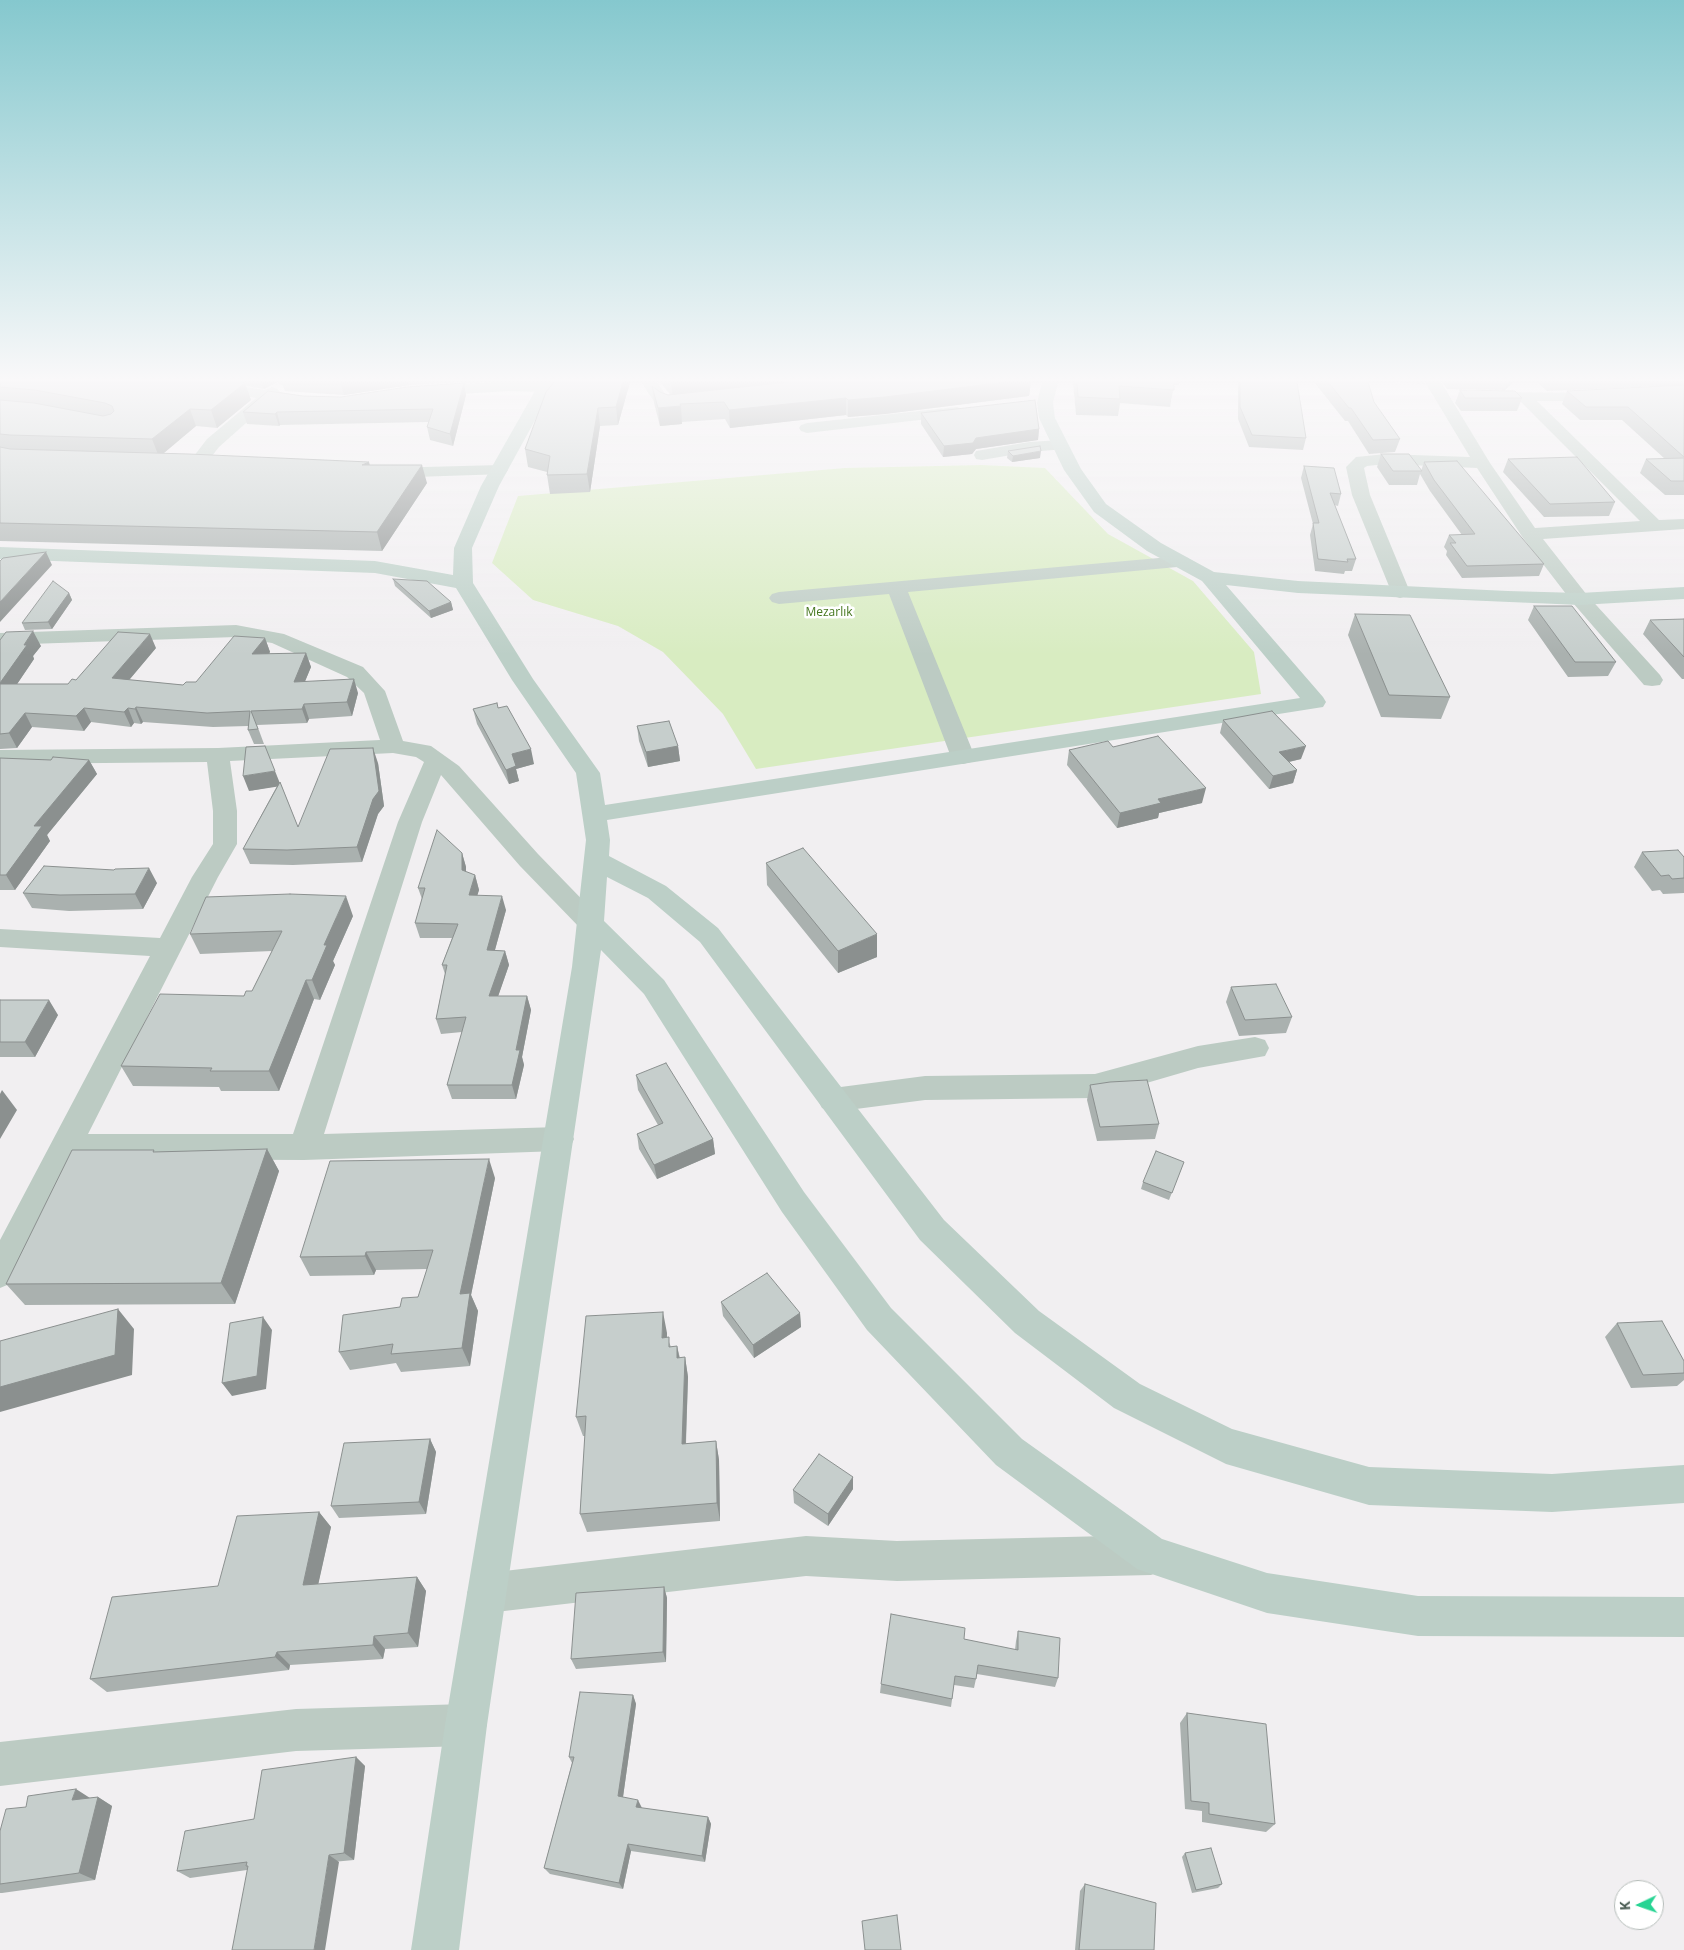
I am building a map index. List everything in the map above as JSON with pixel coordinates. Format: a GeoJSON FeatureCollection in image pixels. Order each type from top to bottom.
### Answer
{"type":"FeatureCollection","features":[{"type":"Feature","properties":{"kind":"street"},"geometry":{"type":"LineString","coordinates":[[435,1950],[466,1725],[586,967],[598,840],[588,773],[523,680],[463,583],[463,548],[497,473]]}},
{"type":"Feature","properties":{"kind":"street"},"geometry":{"type":"LineString","coordinates":[[594,814],[1315,702],[1209,577],[1154,547],[1100,508],[1075,473]]}},
{"type":"Feature","properties":{"kind":"street"},"geometry":{"type":"LineString","coordinates":[[1356,473],[1361,495],[1400,592]]}},
{"type":"Feature","properties":{"kind":"street"},"geometry":{"type":"LineString","coordinates":[[1489,473],[1530,534],[1580,598],[1652,680]]}},
{"type":"Feature","properties":{"kind":"street"},"geometry":{"type":"LineString","coordinates":[[1601,473],[1654,525]]}},
{"type":"Feature","properties":{"kind":"street"},"geometry":{"type":"LineString","coordinates":[[1530,534],[1684,524]]}},
{"type":"Feature","properties":{"kind":"street"},"geometry":{"type":"LineString","coordinates":[[0,553],[375,567],[463,583]]}},
{"type":"Feature","properties":{"kind":"street"},"geometry":{"type":"LineString","coordinates":[[779,598],[897,589],[1181,562]]}},
{"type":"Feature","properties":{"kind":"street"},"geometry":{"type":"LineString","coordinates":[[1209,577],[1298,587],[1400,592],[1580,598],[1684,593]]}},
{"type":"Feature","properties":{"kind":"street"},"geometry":{"type":"LineString","coordinates":[[897,589],[963,757]]}},
{"type":"Feature","properties":{"kind":"street"},"geometry":{"type":"LineString","coordinates":[[0,639],[236,631],[277,638],[355,672],[374,691],[393,746]]}},
{"type":"Feature","properties":{"kind":"street"},"geometry":{"type":"LineString","coordinates":[[0,757],[218,754],[393,746],[423,751],[451,771],[529,860],[654,987],[793,1202],[879,1319],[1009,1452],[1151,1555],[1267,1593],[1418,1616],[1684,1617]]}},
{"type":"Feature","properties":{"kind":"street"},"geometry":{"type":"LineString","coordinates":[[0,1272],[168,948],[225,844],[226,811],[218,754]]}},
{"type":"Feature","properties":{"kind":"street"},"geometry":{"type":"LineString","coordinates":[[304,1147],[410,822],[436,760]]}},
{"type":"Feature","properties":{"kind":"street"},"geometry":{"type":"LineString","coordinates":[[596,860],[657,892],[709,935],[932,1230],[1028,1322],[1127,1396],[1226,1446],[1369,1486],[1552,1493],[1684,1484]]}},
{"type":"Feature","properties":{"kind":"street"},"geometry":{"type":"LineString","coordinates":[[0,938],[168,948]]}},
{"type":"Feature","properties":{"kind":"street"},"geometry":{"type":"LineString","coordinates":[[833,1100],[925,1088],[1095,1086],[1198,1057],[1255,1048]]}},
{"type":"Feature","properties":{"kind":"street"},"geometry":{"type":"LineString","coordinates":[[67,1146],[304,1147],[559,1139]]}},
{"type":"Feature","properties":{"kind":"street"},"geometry":{"type":"LineString","coordinates":[[487,1593],[806,1556],[897,1561],[1151,1555]]}},
{"type":"Feature","properties":{"kind":"street"},"geometry":{"type":"LineString","coordinates":[[0,1764],[296,1730],[466,1725]]}},
{"type":"Feature","properties":{"kind":"green space","name":"Mezarlık"},"geometry":{"type":"Polygon","coordinates":[[[787,473],[1050,473],[1108,534],[1193,581],[1254,652],[1261,694],[756,769],[723,714],[663,652],[618,626],[533,600],[492,563],[518,496],[787,473]]]}},
{"type":"Feature","properties":{"kind":"building"},"geometry":{"type":"Polygon","coordinates":[[[0,473],[417,473],[377,532],[0,523],[0,473]]]}},
{"type":"Feature","properties":{"kind":"building"},"geometry":{"type":"Polygon","coordinates":[[[547,473],[587,473],[587,474],[547,475],[547,473]]]}},
{"type":"Feature","properties":{"kind":"building"},"geometry":{"type":"Polygon","coordinates":[[[1306,473],[1335,473],[1341,494],[1330,493],[1356,559],[1347,559],[1348,562],[1318,559],[1313,523],[1319,523],[1306,473]]]}},
{"type":"Feature","properties":{"kind":"building"},"geometry":{"type":"Polygon","coordinates":[[[1430,473],[1467,473],[1544,564],[1467,566],[1450,543],[1456,543],[1449,535],[1475,534],[1430,473]]]}},
{"type":"Feature","properties":{"kind":"building"},"geometry":{"type":"Polygon","coordinates":[[[1521,473],[1591,473],[1615,502],[1550,504],[1521,473]]]}},
{"type":"Feature","properties":{"kind":"building"},"geometry":{"type":"Polygon","coordinates":[[[1662,473],[1684,473],[1684,481],[1671,481],[1662,473]]]}},
{"type":"Feature","properties":{"kind":"building"},"geometry":{"type":"Polygon","coordinates":[[[46,552],[0,602],[0,561],[3,558],[46,552]]]}},
{"type":"Feature","properties":{"kind":"building"},"geometry":{"type":"Polygon","coordinates":[[[393,579],[427,581],[451,602],[429,611],[393,579]]]}},
{"type":"Feature","properties":{"kind":"building"},"geometry":{"type":"Polygon","coordinates":[[[53,581],[69,593],[48,622],[22,623],[53,581]]]}},
{"type":"Feature","properties":{"kind":"building"},"geometry":{"type":"Polygon","coordinates":[[[1534,606],[1572,606],[1616,662],[1575,662],[1534,606]]]}},
{"type":"Feature","properties":{"kind":"building"},"geometry":{"type":"Polygon","coordinates":[[[1355,614],[1410,615],[1450,697],[1389,695],[1355,614]]]}},
{"type":"Feature","properties":{"kind":"building"},"geometry":{"type":"Polygon","coordinates":[[[1684,619],[1684,657],[1650,620],[1684,619]]]}},
{"type":"Feature","properties":{"kind":"building"},"geometry":{"type":"Polygon","coordinates":[[[33,631],[24,645],[27,645],[0,683],[0,640],[6,632],[33,631]]]}},
{"type":"Feature","properties":{"kind":"building"},"geometry":{"type":"Polygon","coordinates":[[[118,632],[150,634],[112,678],[183,685],[186,682],[196,682],[234,636],[265,638],[252,654],[306,653],[294,682],[354,679],[347,702],[304,704],[302,709],[251,711],[258,729],[248,730],[250,711],[207,713],[136,707],[135,709],[128,708],[124,712],[84,708],[76,716],[25,713],[9,733],[0,734],[0,684],[68,684],[72,679],[76,680],[118,632]]]}},
{"type":"Feature","properties":{"kind":"building"},"geometry":{"type":"Polygon","coordinates":[[[497,703],[498,708],[507,706],[531,749],[512,754],[516,766],[506,770],[473,709],[497,703]]]}},
{"type":"Feature","properties":{"kind":"building"},"geometry":{"type":"Polygon","coordinates":[[[1272,711],[1306,746],[1279,752],[1297,770],[1273,776],[1223,720],[1272,711]]]}},
{"type":"Feature","properties":{"kind":"building"},"geometry":{"type":"Polygon","coordinates":[[[669,721],[678,746],[646,752],[637,726],[669,721]]]}},
{"type":"Feature","properties":{"kind":"building"},"geometry":{"type":"Polygon","coordinates":[[[1158,736],[1206,788],[1158,799],[1161,803],[1120,813],[1069,750],[1108,741],[1113,747],[1158,736]]]}},
{"type":"Feature","properties":{"kind":"building"},"geometry":{"type":"Polygon","coordinates":[[[265,746],[275,771],[243,776],[246,747],[265,746]]]}},
{"type":"Feature","properties":{"kind":"building"},"geometry":{"type":"Polygon","coordinates":[[[373,748],[379,791],[373,799],[357,847],[287,850],[243,849],[280,782],[298,827],[330,749],[373,748]]]}},
{"type":"Feature","properties":{"kind":"building"},"geometry":{"type":"Polygon","coordinates":[[[53,757],[89,760],[34,826],[42,826],[6,875],[0,875],[0,758],[51,760],[53,757]]]}},
{"type":"Feature","properties":{"kind":"building"},"geometry":{"type":"Polygon","coordinates":[[[437,830],[462,853],[462,870],[475,875],[469,895],[502,896],[487,950],[505,951],[489,996],[527,996],[516,1050],[520,1050],[512,1085],[447,1085],[466,1017],[436,1019],[447,965],[442,965],[458,924],[415,923],[425,888],[418,888],[437,830]]]}},
{"type":"Feature","properties":{"kind":"building"},"geometry":{"type":"Polygon","coordinates":[[[803,848],[877,934],[838,951],[766,863],[803,848]]]}},
{"type":"Feature","properties":{"kind":"building"},"geometry":{"type":"Polygon","coordinates":[[[1678,850],[1684,857],[1684,878],[1672,879],[1669,875],[1661,876],[1642,852],[1678,850]]]}},
{"type":"Feature","properties":{"kind":"building"},"geometry":{"type":"Polygon","coordinates":[[[44,866],[114,870],[149,868],[135,894],[60,895],[23,893],[44,866]]]}},
{"type":"Feature","properties":{"kind":"building"},"geometry":{"type":"Polygon","coordinates":[[[290,894],[346,896],[324,945],[327,945],[312,980],[306,980],[269,1071],[210,1071],[212,1068],[121,1066],[160,994],[244,996],[246,991],[252,991],[282,931],[190,934],[206,897],[290,894]]]}},
{"type":"Feature","properties":{"kind":"building"},"geometry":{"type":"Polygon","coordinates":[[[1276,984],[1292,1017],[1245,1020],[1231,987],[1276,984]]]}},
{"type":"Feature","properties":{"kind":"building"},"geometry":{"type":"Polygon","coordinates":[[[0,1000],[49,1000],[25,1042],[0,1042],[0,1000]]]}},
{"type":"Feature","properties":{"kind":"building"},"geometry":{"type":"Polygon","coordinates":[[[666,1063],[713,1139],[654,1165],[637,1134],[663,1123],[636,1075],[666,1063]]]}},
{"type":"Feature","properties":{"kind":"building"},"geometry":{"type":"Polygon","coordinates":[[[1147,1080],[1159,1124],[1100,1127],[1090,1085],[1147,1080]]]}},
{"type":"Feature","properties":{"kind":"building"},"geometry":{"type":"Polygon","coordinates":[[[267,1149],[221,1283],[6,1284],[72,1150],[154,1150],[153,1152],[267,1149]]]}},
{"type":"Feature","properties":{"kind":"building"},"geometry":{"type":"Polygon","coordinates":[[[1156,1151],[1184,1162],[1172,1193],[1143,1182],[1156,1151]]]}},
{"type":"Feature","properties":{"kind":"building"},"geometry":{"type":"Polygon","coordinates":[[[489,1159],[460,1294],[470,1293],[462,1348],[391,1354],[393,1344],[339,1352],[343,1315],[400,1307],[402,1298],[418,1297],[433,1250],[366,1252],[365,1256],[300,1257],[330,1161],[489,1159]]]}},
{"type":"Feature","properties":{"kind":"building"},"geometry":{"type":"Polygon","coordinates":[[[767,1273],[800,1313],[753,1345],[721,1302],[767,1273]]]}},
{"type":"Feature","properties":{"kind":"building"},"geometry":{"type":"Polygon","coordinates":[[[118,1309],[115,1355],[0,1387],[0,1341],[118,1309]]]}},
{"type":"Feature","properties":{"kind":"building"},"geometry":{"type":"Polygon","coordinates":[[[663,1312],[662,1338],[669,1337],[669,1347],[677,1346],[677,1358],[685,1357],[682,1444],[716,1441],[717,1503],[580,1514],[586,1416],[576,1417],[586,1316],[663,1312]]]}},
{"type":"Feature","properties":{"kind":"building"},"geometry":{"type":"Polygon","coordinates":[[[263,1317],[257,1376],[222,1383],[230,1323],[263,1317]]]}},
{"type":"Feature","properties":{"kind":"building"},"geometry":{"type":"Polygon","coordinates":[[[1662,1321],[1684,1361],[1684,1373],[1643,1375],[1617,1323],[1662,1321]]]}},
{"type":"Feature","properties":{"kind":"building"},"geometry":{"type":"Polygon","coordinates":[[[430,1439],[419,1502],[331,1506],[344,1443],[430,1439]]]}},
{"type":"Feature","properties":{"kind":"building"},"geometry":{"type":"Polygon","coordinates":[[[819,1454],[853,1477],[828,1514],[793,1490],[819,1454]]]}},
{"type":"Feature","properties":{"kind":"building"},"geometry":{"type":"Polygon","coordinates":[[[319,1512],[303,1585],[417,1577],[408,1633],[374,1636],[373,1645],[277,1652],[275,1657],[90,1679],[112,1597],[218,1586],[237,1516],[319,1512]]]}},
{"type":"Feature","properties":{"kind":"building"},"geometry":{"type":"Polygon","coordinates":[[[664,1587],[663,1652],[571,1659],[576,1593],[664,1587]]]}},
{"type":"Feature","properties":{"kind":"building"},"geometry":{"type":"Polygon","coordinates":[[[891,1614],[965,1628],[964,1639],[1018,1650],[1018,1631],[1060,1638],[1058,1678],[978,1665],[976,1679],[955,1676],[952,1699],[881,1684],[891,1614]]]}},
{"type":"Feature","properties":{"kind":"building"},"geometry":{"type":"Polygon","coordinates":[[[580,1692],[633,1695],[618,1796],[638,1800],[636,1807],[708,1817],[702,1856],[628,1844],[619,1883],[544,1868],[574,1757],[569,1757],[580,1692]]]}},
{"type":"Feature","properties":{"kind":"building"},"geometry":{"type":"Polygon","coordinates":[[[1187,1713],[1266,1724],[1275,1824],[1209,1814],[1209,1803],[1191,1801],[1187,1713]]]}},
{"type":"Feature","properties":{"kind":"building"},"geometry":{"type":"Polygon","coordinates":[[[356,1757],[344,1853],[329,1855],[314,1950],[232,1950],[248,1866],[246,1866],[247,1862],[177,1871],[185,1831],[254,1819],[262,1770],[356,1757]]]}},
{"type":"Feature","properties":{"kind":"building"},"geometry":{"type":"Polygon","coordinates":[[[76,1789],[72,1800],[98,1797],[79,1873],[0,1884],[0,1831],[6,1809],[26,1807],[28,1796],[76,1789]]]}},
{"type":"Feature","properties":{"kind":"building"},"geometry":{"type":"Polygon","coordinates":[[[1211,1848],[1222,1884],[1196,1890],[1185,1853],[1211,1848]]]}},
{"type":"Feature","properties":{"kind":"building"},"geometry":{"type":"Polygon","coordinates":[[[1085,1884],[1156,1903],[1154,1950],[1079,1950],[1085,1884]]]}},
{"type":"Feature","properties":{"kind":"building"},"geometry":{"type":"Polygon","coordinates":[[[897,1915],[901,1950],[865,1950],[862,1921],[897,1915]]]}}]}
